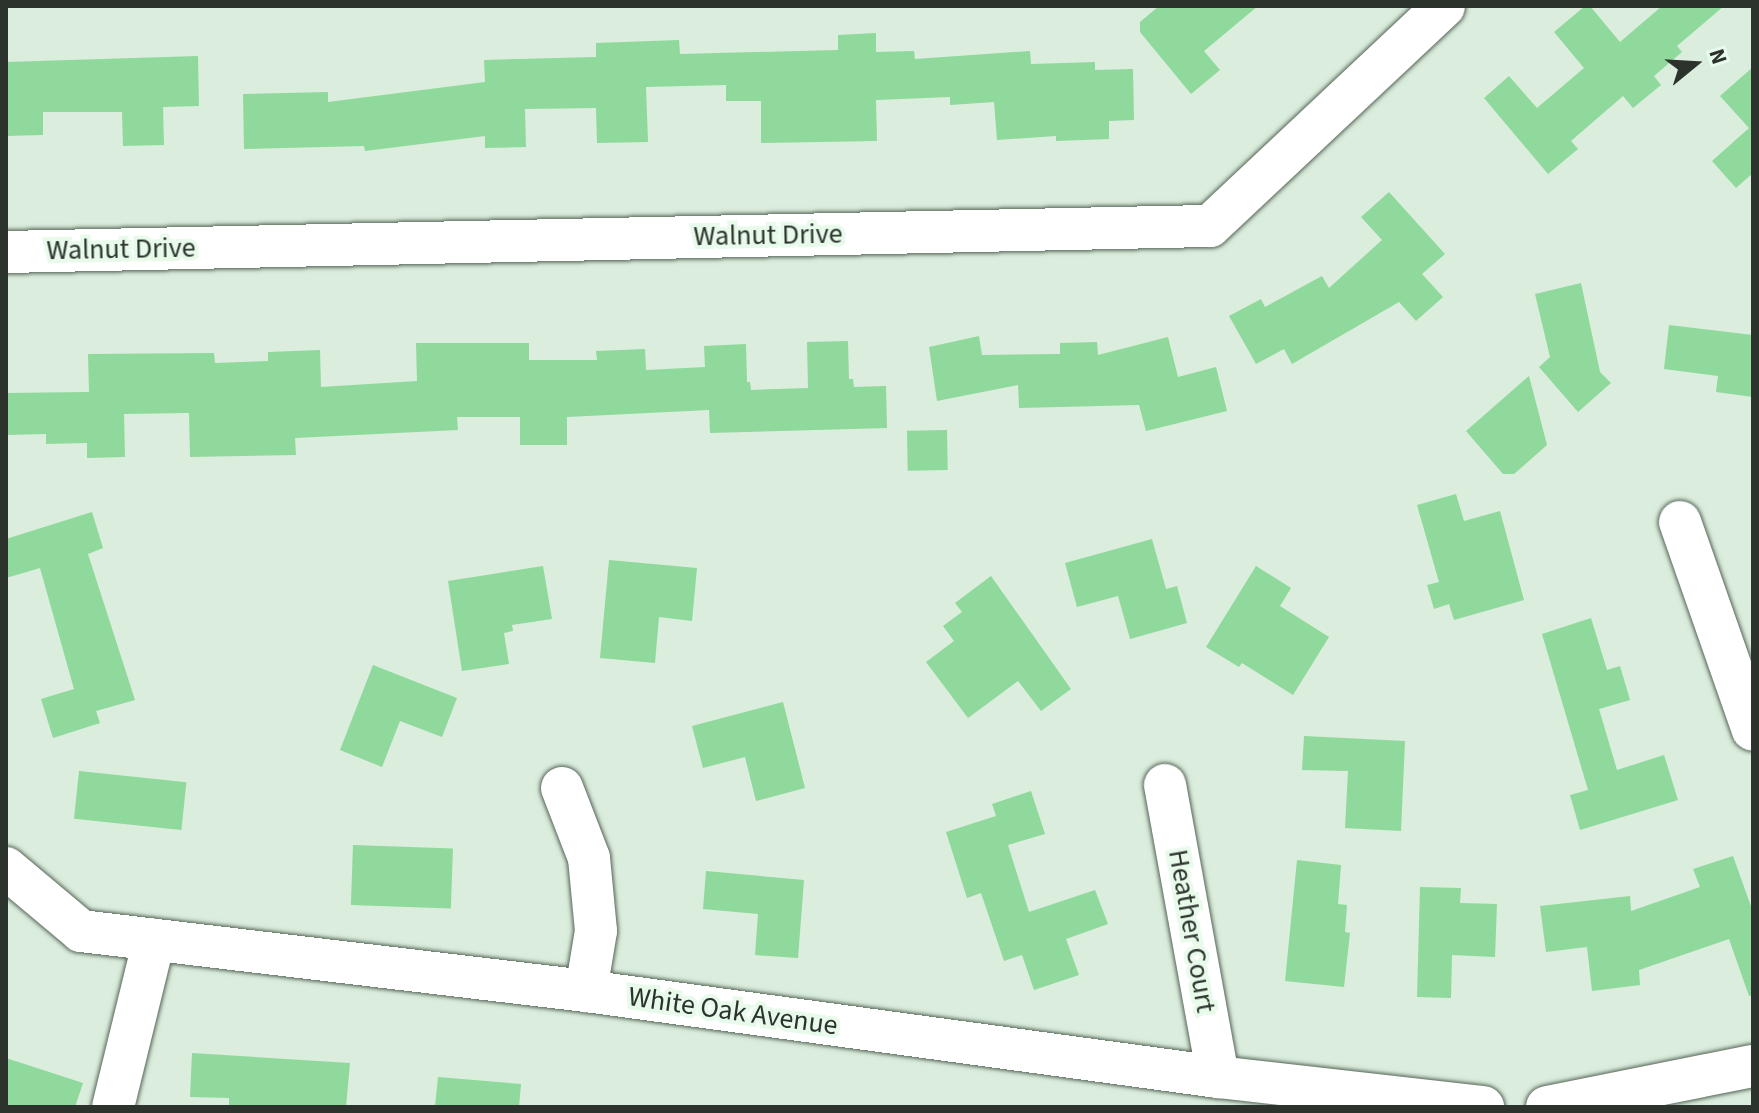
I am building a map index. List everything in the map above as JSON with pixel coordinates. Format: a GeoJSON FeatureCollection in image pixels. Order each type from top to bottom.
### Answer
{"type":"FeatureCollection","features":[{"type":"Feature","properties":{"kind":"street","name":"Walnut Drive"},"geometry":{"type":"LineString","coordinates":[[6,252],[1210,226],[1444,6]]}},
{"type":"Feature","properties":{"kind":"street"},"geometry":{"type":"LineString","coordinates":[[1680,522],[1753,730]]}},
{"type":"Feature","properties":{"kind":"street","name":"Heather Court"},"geometry":{"type":"LineString","coordinates":[[1165,785],[1218,1077]]}},
{"type":"Feature","properties":{"kind":"street"},"geometry":{"type":"LineString","coordinates":[[562,788],[589,858],[596,931],[586,991]]}},
{"type":"Feature","properties":{"kind":"street","name":"White Oak Avenue"},"geometry":{"type":"LineString","coordinates":[[6,868],[81,931],[586,991],[1218,1077],[1483,1107]]}},
{"type":"Feature","properties":{"kind":"street"},"geometry":{"type":"LineString","coordinates":[[113,1107],[154,940]]}},
{"type":"Feature","properties":{"kind":"street"},"geometry":{"type":"LineString","coordinates":[[1547,1107],[1753,1066]]}},
{"type":"Feature","properties":{"kind":"building"},"geometry":{"type":"Polygon","coordinates":[[[1159,6],[1258,6],[1204,51],[1220,70],[1191,94],[1140,32],[1140,22],[1159,6]]]}},
{"type":"Feature","properties":{"kind":"building"},"geometry":{"type":"Polygon","coordinates":[[[1585,6],[1590,6],[1620,42],[1662,6],[1724,6],[1677,46],[1682,52],[1654,76],[1661,85],[1633,108],[1623,96],[1571,141],[1578,149],[1548,174],[1484,98],[1509,76],[1537,108],[1584,68],[1554,32],[1585,6]]]}},
{"type":"Feature","properties":{"kind":"building"},"geometry":{"type":"Polygon","coordinates":[[[876,33],[876,52],[914,51],[915,59],[1030,51],[1031,64],[1095,62],[1095,70],[1133,69],[1134,120],[1109,121],[1109,139],[1056,141],[1056,136],[997,140],[994,102],[950,105],[950,97],[876,100],[877,141],[761,143],[761,101],[726,101],[726,85],[646,87],[648,142],[597,143],[596,108],[525,109],[526,147],[485,148],[485,136],[365,151],[364,146],[244,149],[243,94],[328,92],[328,102],[485,82],[484,60],[596,57],[596,43],[679,40],[680,54],[838,50],[838,35],[876,33]]]}},
{"type":"Feature","properties":{"kind":"building"},"geometry":{"type":"Polygon","coordinates":[[[198,56],[199,106],[163,107],[164,145],[123,146],[122,112],[43,112],[43,135],[6,136],[6,62],[198,56]]]}},
{"type":"Feature","properties":{"kind":"building"},"geometry":{"type":"Polygon","coordinates":[[[1753,67],[1753,173],[1736,188],[1712,161],[1749,128],[1720,96],[1753,67]]]}},
{"type":"Feature","properties":{"kind":"building"},"geometry":{"type":"Polygon","coordinates":[[[1389,192],[1445,254],[1422,274],[1443,297],[1416,321],[1399,302],[1292,364],[1284,349],[1256,364],[1229,316],[1261,299],[1265,307],[1322,276],[1329,288],[1382,240],[1361,217],[1389,192]]]}},
{"type":"Feature","properties":{"kind":"building"},"geometry":{"type":"Polygon","coordinates":[[[1581,283],[1600,372],[1611,383],[1578,412],[1539,367],[1550,357],[1535,294],[1581,283]]]}},
{"type":"Feature","properties":{"kind":"building"},"geometry":{"type":"Polygon","coordinates":[[[1669,325],[1753,335],[1753,397],[1716,392],[1718,376],[1664,369],[1669,325]]]}},
{"type":"Feature","properties":{"kind":"building"},"geometry":{"type":"Polygon","coordinates":[[[979,336],[982,355],[1060,354],[1060,343],[1097,342],[1098,355],[1168,337],[1178,377],[1216,367],[1227,411],[1146,431],[1139,405],[1019,408],[1018,385],[937,401],[929,347],[979,336]]]}},
{"type":"Feature","properties":{"kind":"building"},"geometry":{"type":"Polygon","coordinates":[[[848,341],[849,379],[853,379],[854,387],[886,386],[887,428],[710,433],[709,410],[567,417],[567,445],[520,445],[520,417],[457,417],[458,430],[295,438],[296,455],[190,457],[189,413],[124,414],[125,457],[87,458],[87,443],[46,444],[46,434],[6,435],[6,393],[89,392],[88,354],[214,353],[215,363],[268,361],[268,352],[320,350],[321,387],[417,381],[416,343],[529,343],[529,360],[597,360],[596,351],[645,349],[646,370],[705,367],[704,346],[746,344],[747,382],[750,382],[751,390],[808,388],[807,342],[848,341]]]}},
{"type":"Feature","properties":{"kind":"building"},"geometry":{"type":"Polygon","coordinates":[[[1529,376],[1547,445],[1514,474],[1503,474],[1466,431],[1529,376]]]}},
{"type":"Feature","properties":{"kind":"building"},"geometry":{"type":"Polygon","coordinates":[[[947,430],[948,470],[908,471],[907,431],[947,430]]]}},
{"type":"Feature","properties":{"kind":"building"},"geometry":{"type":"Polygon","coordinates":[[[1456,494],[1464,521],[1500,511],[1524,600],[1454,620],[1449,604],[1434,609],[1427,585],[1439,582],[1417,505],[1456,494]]]}},
{"type":"Feature","properties":{"kind":"building"},"geometry":{"type":"Polygon","coordinates":[[[92,512],[103,548],[88,554],[135,700],[96,711],[100,723],[53,738],[41,699],[74,689],[40,568],[6,578],[6,539],[92,512]]]}},
{"type":"Feature","properties":{"kind":"building"},"geometry":{"type":"Polygon","coordinates":[[[1152,539],[1166,589],[1177,586],[1187,623],[1130,639],[1118,596],[1077,607],[1065,563],[1152,539]]]}},
{"type":"Feature","properties":{"kind":"building"},"geometry":{"type":"Polygon","coordinates":[[[609,560],[697,568],[692,621],[659,617],[655,663],[600,658],[609,560]]]}},
{"type":"Feature","properties":{"kind":"building"},"geometry":{"type":"Polygon","coordinates":[[[543,566],[552,619],[512,625],[513,631],[504,633],[509,664],[462,671],[448,581],[543,566]]]}},
{"type":"Feature","properties":{"kind":"building"},"geometry":{"type":"Polygon","coordinates":[[[1256,566],[1291,588],[1280,606],[1329,637],[1293,695],[1242,663],[1239,667],[1206,647],[1256,566]]]}},
{"type":"Feature","properties":{"kind":"building"},"geometry":{"type":"Polygon","coordinates":[[[991,576],[1071,689],[1041,711],[1018,681],[968,718],[926,662],[954,641],[943,626],[962,612],[955,603],[991,576]]]}},
{"type":"Feature","properties":{"kind":"building"},"geometry":{"type":"Polygon","coordinates":[[[1591,618],[1607,670],[1620,666],[1630,700],[1599,709],[1617,770],[1664,755],[1678,800],[1580,830],[1570,795],[1588,790],[1542,634],[1591,618]]]}},
{"type":"Feature","properties":{"kind":"building"},"geometry":{"type":"Polygon","coordinates":[[[373,665],[457,698],[442,737],[400,721],[382,767],[340,750],[373,665]]]}},
{"type":"Feature","properties":{"kind":"building"},"geometry":{"type":"Polygon","coordinates":[[[783,702],[805,788],[756,801],[745,757],[703,768],[692,726],[783,702]]]}},
{"type":"Feature","properties":{"kind":"building"},"geometry":{"type":"Polygon","coordinates":[[[1304,736],[1405,741],[1401,831],[1345,828],[1348,771],[1302,770],[1304,736]]]}},
{"type":"Feature","properties":{"kind":"building"},"geometry":{"type":"Polygon","coordinates":[[[79,771],[186,782],[181,830],[74,819],[79,771]]]}},
{"type":"Feature","properties":{"kind":"building"},"geometry":{"type":"Polygon","coordinates":[[[1031,791],[1045,834],[1008,845],[1029,912],[1095,890],[1108,924],[1066,939],[1079,975],[1034,990],[1022,955],[1004,961],[981,893],[967,898],[946,832],[996,816],[992,804],[1031,791]]]}},
{"type":"Feature","properties":{"kind":"building"},"geometry":{"type":"Polygon","coordinates":[[[353,845],[453,848],[451,908],[351,905],[353,845]]]}},
{"type":"Feature","properties":{"kind":"building"},"geometry":{"type":"Polygon","coordinates":[[[1733,856],[1753,912],[1753,995],[1749,996],[1729,939],[1639,970],[1640,985],[1592,991],[1587,947],[1546,952],[1540,906],[1630,896],[1631,911],[1700,887],[1693,869],[1733,856]]]}},
{"type":"Feature","properties":{"kind":"building"},"geometry":{"type":"Polygon","coordinates":[[[1297,860],[1341,865],[1338,904],[1347,905],[1345,932],[1350,933],[1344,987],[1285,981],[1297,860]]]}},
{"type":"Feature","properties":{"kind":"building"},"geometry":{"type":"Polygon","coordinates":[[[706,871],[804,880],[798,958],[755,955],[758,914],[703,909],[706,871]]]}},
{"type":"Feature","properties":{"kind":"building"},"geometry":{"type":"Polygon","coordinates":[[[1420,887],[1461,888],[1460,903],[1497,904],[1495,957],[1452,955],[1451,998],[1417,997],[1420,887]]]}},
{"type":"Feature","properties":{"kind":"building"},"geometry":{"type":"Polygon","coordinates":[[[192,1053],[350,1063],[346,1107],[229,1107],[229,1098],[190,1097],[192,1053]]]}},
{"type":"Feature","properties":{"kind":"building"},"geometry":{"type":"Polygon","coordinates":[[[6,1058],[83,1083],[75,1107],[6,1107],[6,1058]]]}},
{"type":"Feature","properties":{"kind":"building"},"geometry":{"type":"Polygon","coordinates":[[[438,1077],[521,1084],[519,1107],[435,1107],[438,1077]]]}}]}
